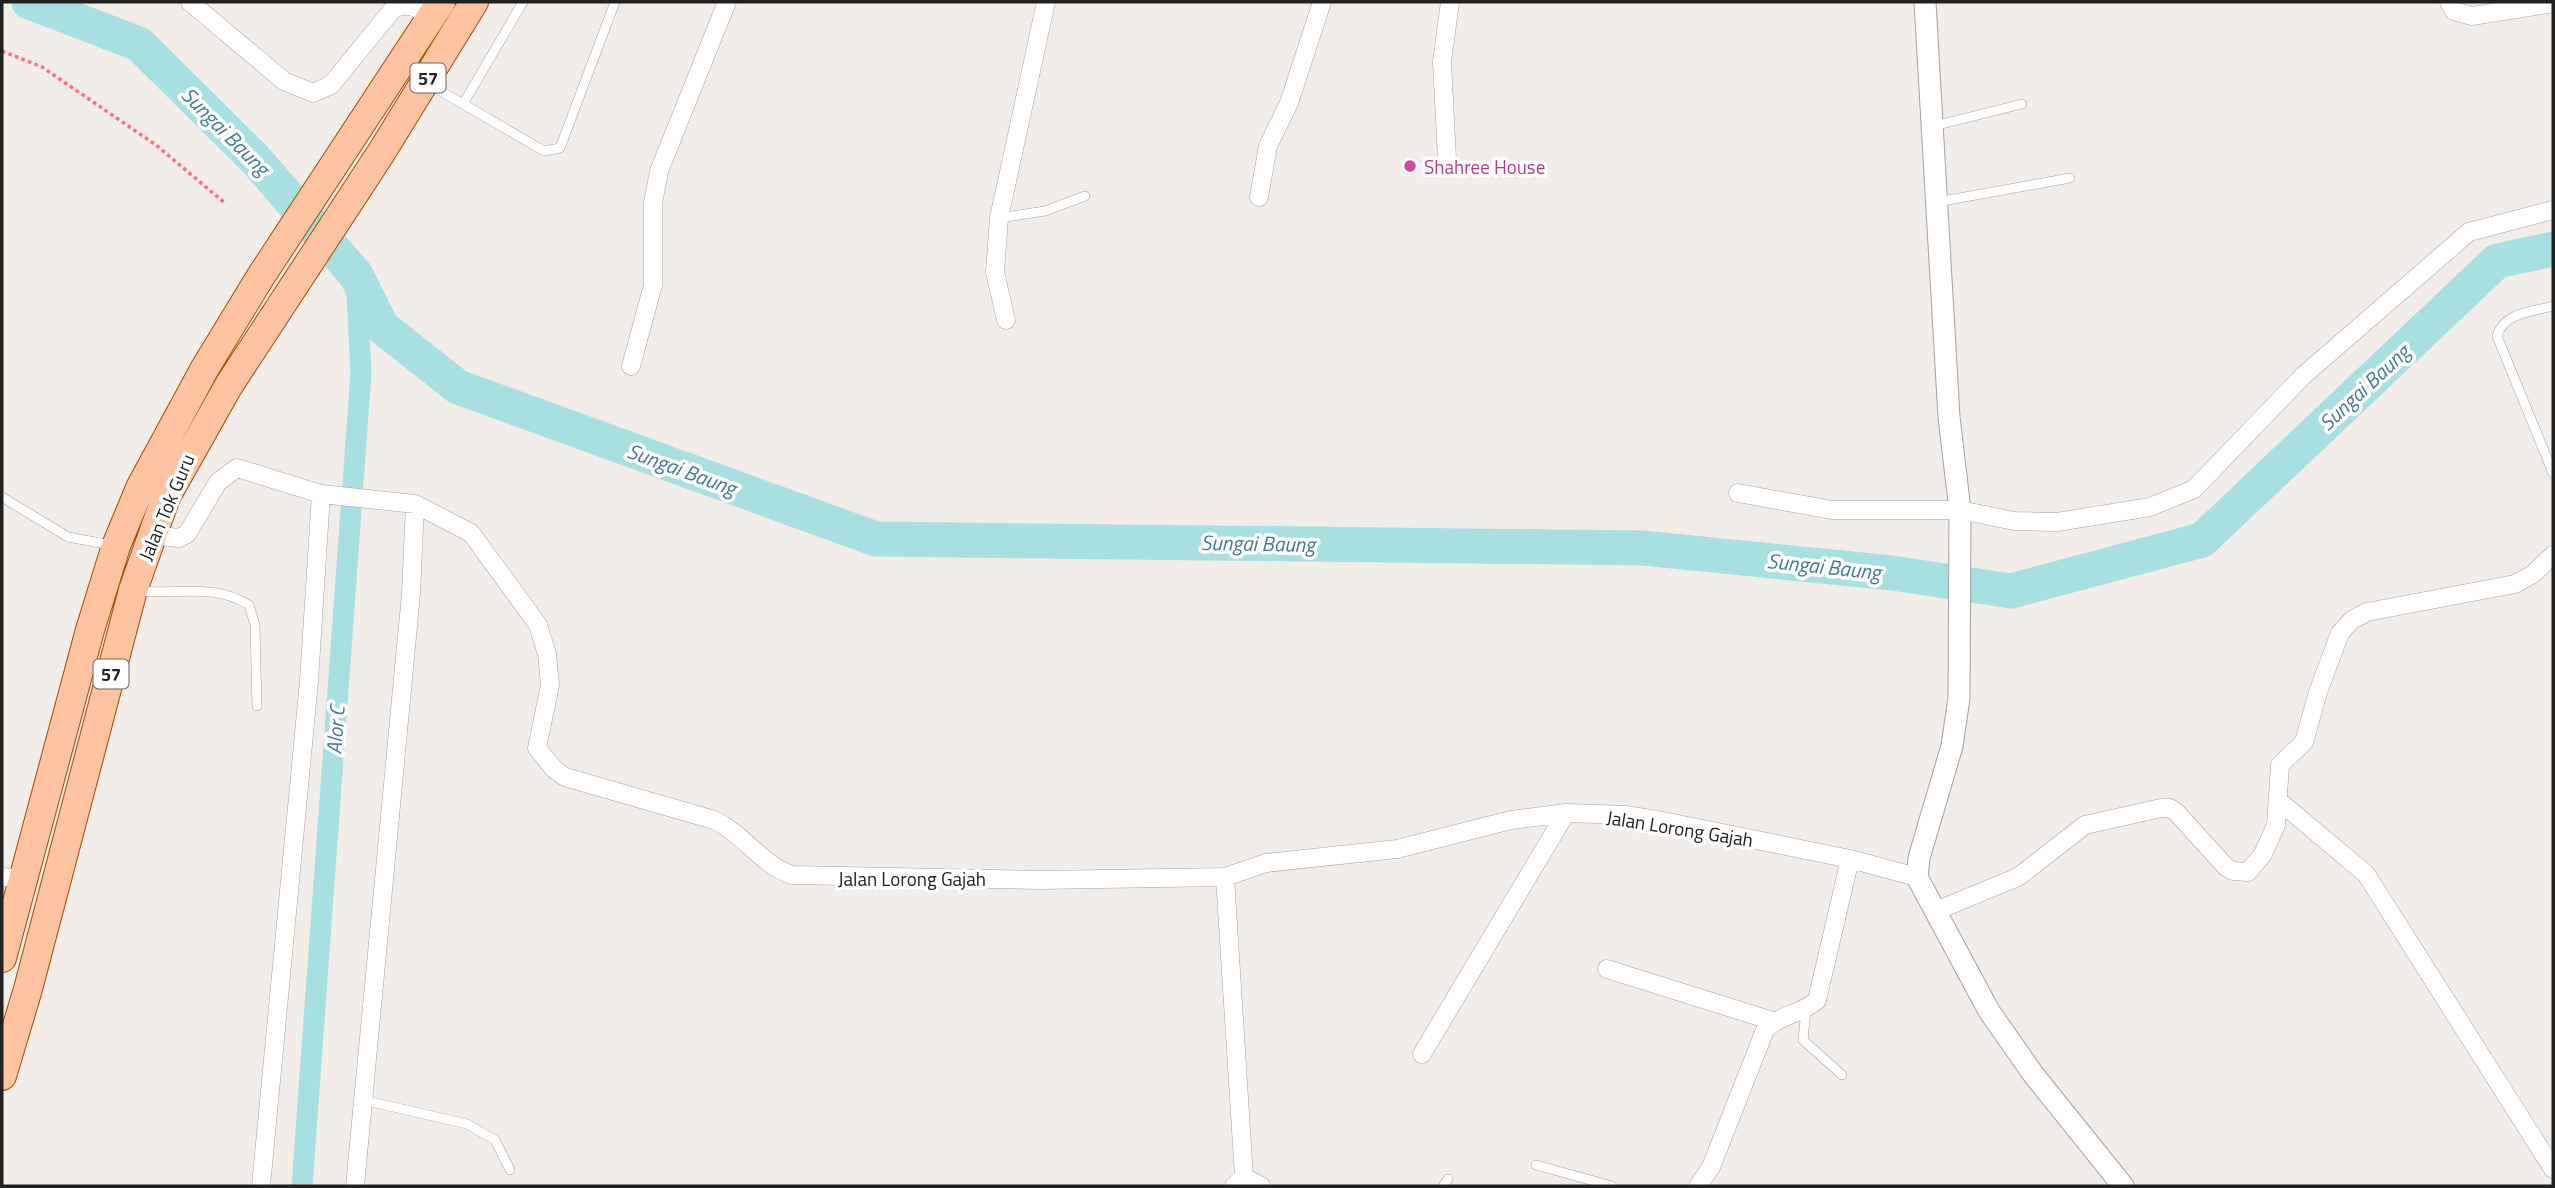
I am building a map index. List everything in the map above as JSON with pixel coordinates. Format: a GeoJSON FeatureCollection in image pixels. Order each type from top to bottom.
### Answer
{"type":"FeatureCollection","features":[{"type":"Feature","properties":{"kind":"main road","name":"Jalan Tok Guru"},"geometry":{"type":"LineString","coordinates":[[2,1076],[28,989],[133,590],[151,535],[195,442],[285,298],[381,153],[474,2]]}},
{"type":"Feature","properties":{"kind":"main road","name":"Jalan Tok Guru"},"geometry":{"type":"LineString","coordinates":[[2,958],[13,878],[116,546],[170,428],[261,276],[436,11]]}},
{"type":"Feature","properties":{"kind":"street"},"geometry":{"type":"LineString","coordinates":[[190,2],[284,80],[313,93],[331,85],[393,9],[403,4],[436,11]]}},
{"type":"Feature","properties":{"kind":"street"},"geometry":{"type":"LineString","coordinates":[[631,366],[653,285],[653,203],[659,171],[727,2]]}},
{"type":"Feature","properties":{"kind":"street"},"geometry":{"type":"LineString","coordinates":[[1006,320],[995,272],[999,218],[1015,131],[1045,2]]}},
{"type":"Feature","properties":{"kind":"street"},"geometry":{"type":"LineString","coordinates":[[1259,197],[1271,136],[1289,103],[1322,2]]}},
{"type":"Feature","properties":{"kind":"street"},"geometry":{"type":"LineString","coordinates":[[1447,159],[1442,62],[1450,2]]}},
{"type":"Feature","properties":{"kind":"street"},"geometry":{"type":"LineString","coordinates":[[1925,2],[1949,417],[1960,511],[1959,698],[1952,746],[1919,858],[1917,877],[1938,911],[1989,1011],[2033,1074],[2123,1186]]}},
{"type":"Feature","properties":{"kind":"street"},"geometry":{"type":"LineString","coordinates":[[2449,2],[2454,11],[2472,16],[2553,3]]}},
{"type":"Feature","properties":{"kind":"street"},"geometry":{"type":"LineString","coordinates":[[1738,493],[1832,510],[1960,511],[2014,521],[2057,522],[2150,507],[2194,489],[2304,375],[2469,232],[2553,210]]}},
{"type":"Feature","properties":{"kind":"street","name":"Jalan Lorong Gajah"},"geometry":{"type":"LineString","coordinates":[[151,535],[179,538],[187,534],[218,482],[237,468],[327,494],[415,504],[471,533],[538,625],[547,654],[550,685],[537,748],[554,769],[565,777],[714,820],[727,826],[769,865],[807,878],[1225,877],[1266,863],[1397,849],[1511,820],[1566,813],[1626,815],[1850,859],[1917,877]]}},
{"type":"Feature","properties":{"kind":"street"},"geometry":{"type":"LineString","coordinates":[[261,1186],[327,494]]}},
{"type":"Feature","properties":{"kind":"street"},"geometry":{"type":"LineString","coordinates":[[355,1186],[411,594],[415,504]]}},
{"type":"Feature","properties":{"kind":"street"},"geometry":{"type":"LineString","coordinates":[[1938,911],[2018,877],[2085,825],[2161,808],[2171,808],[2176,812],[2226,867],[2233,871],[2248,872],[2263,854],[2276,825],[2280,765],[2304,742],[2318,692],[2338,638],[2347,624],[2367,612],[2515,584],[2527,578],[2553,555]]}},
{"type":"Feature","properties":{"kind":"street"},"geometry":{"type":"LineString","coordinates":[[2279,801],[2366,874],[2553,1169]]}},
{"type":"Feature","properties":{"kind":"street"},"geometry":{"type":"LineString","coordinates":[[1422,1054],[1566,813]]}},
{"type":"Feature","properties":{"kind":"street"},"geometry":{"type":"LineString","coordinates":[[1698,1186],[1712,1167],[1765,1030],[1773,1021],[1806,1010],[1817,1000],[1824,982],[1850,859]]}},
{"type":"Feature","properties":{"kind":"street"},"geometry":{"type":"LineString","coordinates":[[1225,877],[1234,985],[1239,1182],[1261,1186]]}},
{"type":"Feature","properties":{"kind":"street"},"geometry":{"type":"LineString","coordinates":[[1607,969],[1773,1021]]}},
{"type":"Feature","properties":{"kind":"lane"},"geometry":{"type":"LineString","coordinates":[[463,104],[523,2]]}},
{"type":"Feature","properties":{"kind":"lane"},"geometry":{"type":"LineString","coordinates":[[425,82],[544,151],[560,148],[615,2]]}},
{"type":"Feature","properties":{"kind":"lane"},"geometry":{"type":"LineString","coordinates":[[1932,127],[2022,104]]}},
{"type":"Feature","properties":{"kind":"lane"},"geometry":{"type":"LineString","coordinates":[[1937,202],[2070,178]]}},
{"type":"Feature","properties":{"kind":"lane"},"geometry":{"type":"LineString","coordinates":[[999,218],[1045,211],[1085,196]]}},
{"type":"Feature","properties":{"kind":"lane"},"geometry":{"type":"LineString","coordinates":[[2553,306],[2508,318],[2500,326],[2497,336],[2553,473]]}},
{"type":"Feature","properties":{"kind":"lane"},"geometry":{"type":"LineString","coordinates":[[2,497],[68,537],[116,546]]}},
{"type":"Feature","properties":{"kind":"lane"},"geometry":{"type":"LineString","coordinates":[[133,590],[179,589],[231,594],[249,605],[256,625],[257,706]]}},
{"type":"Feature","properties":{"kind":"lane"},"geometry":{"type":"LineString","coordinates":[[1806,1010],[1803,1040],[1842,1075]]}},
{"type":"Feature","properties":{"kind":"lane"},"geometry":{"type":"LineString","coordinates":[[363,1100],[467,1124],[495,1140],[510,1170]]}},
{"type":"Feature","properties":{"kind":"lane"},"geometry":{"type":"LineString","coordinates":[[1536,1165],[1612,1186]]}},
{"type":"Feature","properties":{"kind":"path"},"geometry":{"type":"LineString","coordinates":[[2,51],[42,67],[156,145],[226,204]]}},
{"type":"Feature","properties":{"kind":"waterway","name":"Sungai Baung"},"geometry":{"type":"LineString","coordinates":[[29,2],[139,44],[255,159],[356,275],[382,327],[458,387],[876,539],[1643,548],[1892,573],[2011,591],[2202,540],[2497,261],[2553,249]]}},
{"type":"Feature","properties":{"kind":"waterway","name":"Alor C"},"geometry":{"type":"LineString","coordinates":[[302,1186],[361,373],[356,275]]}},
{"type":"Feature","properties":{"kind":"place","name":"Shahree House"},"geometry":{"type":"Point","coordinates":[1410,166]}}]}
